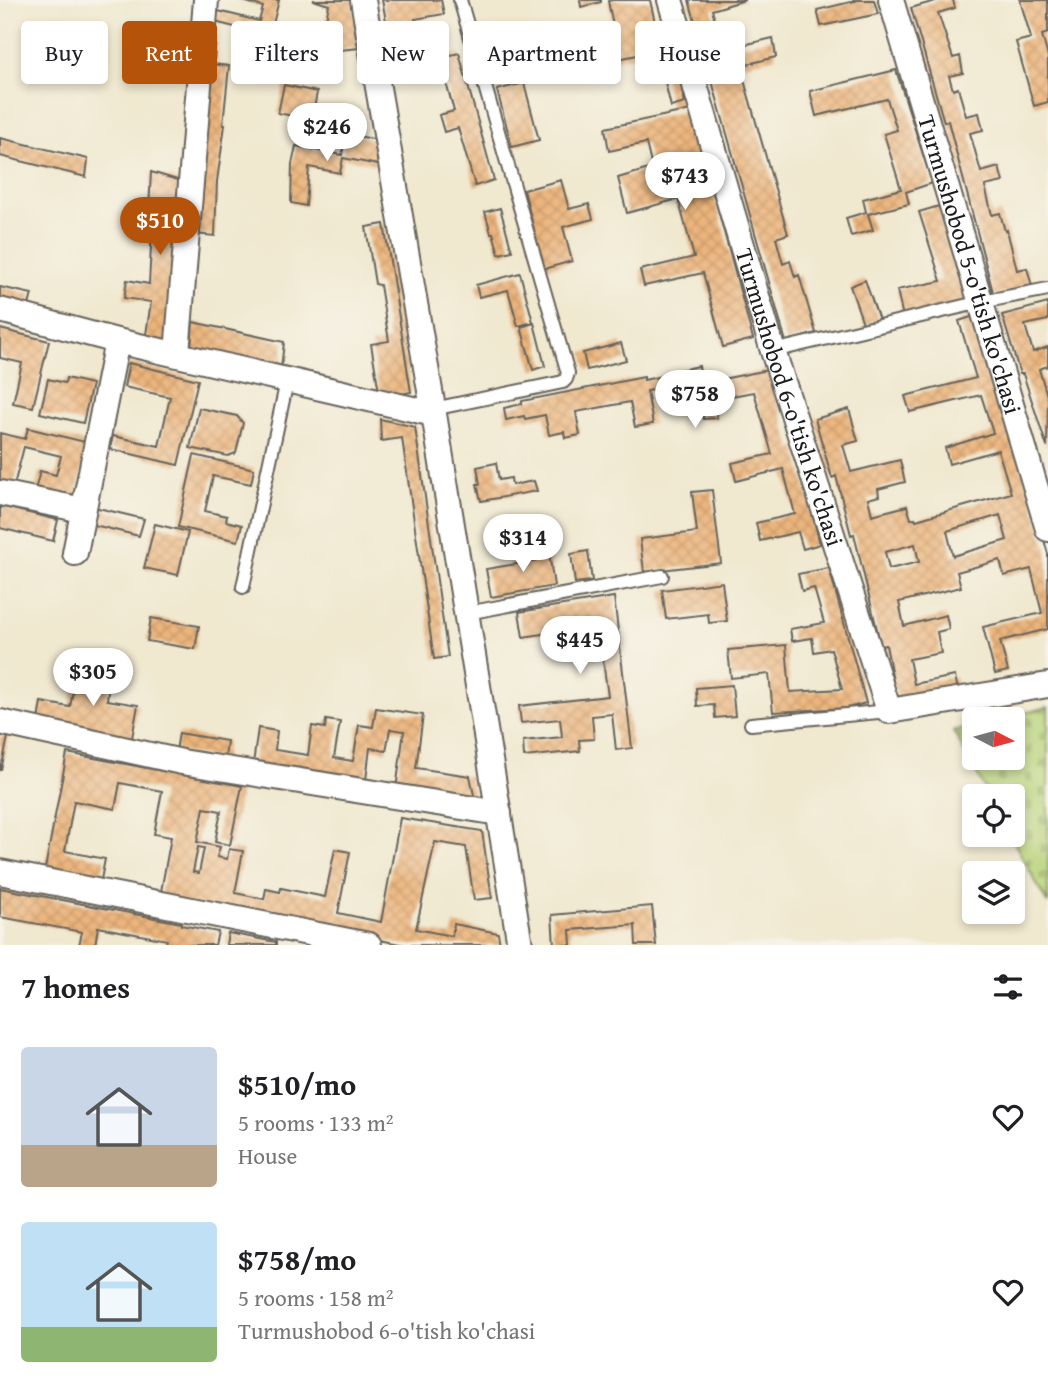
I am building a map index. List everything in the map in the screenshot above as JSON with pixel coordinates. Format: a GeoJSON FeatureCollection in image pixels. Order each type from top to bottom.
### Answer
{"type":"FeatureCollection","features":[{"type":"Feature","properties":{"kind":"street"},"geometry":{"type":"LineString","coordinates":[[177,353],[206,0]]}},
{"type":"Feature","properties":{"kind":"street"},"geometry":{"type":"LineString","coordinates":[[363,0],[467,613],[520,945]]}},
{"type":"Feature","properties":{"kind":"street","name":"Turmushobod 6-o'tish ko'chasi"},"geometry":{"type":"LineString","coordinates":[[670,0],[773,351],[890,711]]}},
{"type":"Feature","properties":{"kind":"street","name":"Turmushobod 5-o'tish ko'chasi"},"geometry":{"type":"LineString","coordinates":[[891,0],[1048,529]]}},
{"type":"Feature","properties":{"kind":"street"},"geometry":{"type":"LineString","coordinates":[[0,310],[287,381],[433,411]]}},
{"type":"Feature","properties":{"kind":"street"},"geometry":{"type":"LineString","coordinates":[[75,553],[117,341]]}},
{"type":"Feature","properties":{"kind":"street"},"geometry":{"type":"LineString","coordinates":[[0,493],[83,510]]}},
{"type":"Feature","properties":{"kind":"street"},"geometry":{"type":"LineString","coordinates":[[890,711],[1048,685]]}},
{"type":"Feature","properties":{"kind":"street"},"geometry":{"type":"LineString","coordinates":[[0,722],[182,762],[499,813]]}},
{"type":"Feature","properties":{"kind":"street"},"geometry":{"type":"LineString","coordinates":[[0,872],[369,945]]}},
{"type":"Feature","properties":{"kind":"lane"},"geometry":{"type":"LineString","coordinates":[[433,411],[563,382],[568,373],[460,0]]}},
{"type":"Feature","properties":{"kind":"lane"},"geometry":{"type":"LineString","coordinates":[[773,351],[1048,289]]}},
{"type":"Feature","properties":{"kind":"lane"},"geometry":{"type":"LineString","coordinates":[[243,587],[287,381]]}},
{"type":"Feature","properties":{"kind":"lane"},"geometry":{"type":"LineString","coordinates":[[467,613],[662,576]]}},
{"type":"Feature","properties":{"kind":"lane"},"geometry":{"type":"LineString","coordinates":[[751,724],[890,711]]}},
{"type":"Feature","properties":{"kind":"green space"},"geometry":{"type":"Polygon","coordinates":[[[1048,707],[1048,904],[1017,847],[1025,847],[1025,784],[982,784],[975,770],[1026,770],[1026,713],[1048,707]]]}},
{"type":"Feature","properties":{"kind":"green space"},"geometry":{"type":"Polygon","coordinates":[[[962,729],[962,747],[953,731],[962,729]]]}},
{"type":"Feature","properties":{"kind":"building"},"geometry":{"type":"Polygon","coordinates":[[[240,0],[279,0],[274,21],[259,21],[263,7],[240,0]]]}},
{"type":"Feature","properties":{"kind":"building"},"geometry":{"type":"Polygon","coordinates":[[[313,0],[353,0],[357,48],[343,50],[343,21],[326,21],[329,5],[313,0]]]}},
{"type":"Feature","properties":{"kind":"building"},"geometry":{"type":"Polygon","coordinates":[[[382,0],[441,0],[444,14],[415,21],[386,21],[382,0]]]}},
{"type":"Feature","properties":{"kind":"building"},"geometry":{"type":"Polygon","coordinates":[[[580,0],[601,0],[601,2],[581,7],[580,0]]]}},
{"type":"Feature","properties":{"kind":"building"},"geometry":{"type":"Polygon","coordinates":[[[650,0],[655,21],[635,21],[635,55],[621,58],[621,21],[612,21],[608,1],[650,0]]]}},
{"type":"Feature","properties":{"kind":"building"},"geometry":{"type":"Polygon","coordinates":[[[689,0],[745,0],[712,10],[715,21],[695,21],[689,0]]]}},
{"type":"Feature","properties":{"kind":"building"},"geometry":{"type":"Polygon","coordinates":[[[854,0],[874,0],[878,14],[821,26],[817,10],[854,0]]]}},
{"type":"Feature","properties":{"kind":"building"},"geometry":{"type":"Polygon","coordinates":[[[939,0],[953,0],[955,8],[938,13],[953,58],[960,56],[963,73],[949,76],[953,90],[958,88],[966,116],[979,113],[983,130],[970,133],[981,172],[999,167],[1003,182],[985,186],[992,215],[1000,213],[1017,270],[1027,268],[1032,286],[994,296],[948,121],[944,122],[911,8],[939,0]]]}},
{"type":"Feature","properties":{"kind":"building"},"geometry":{"type":"Polygon","coordinates":[[[1020,0],[1048,0],[1048,33],[1042,35],[1048,57],[1048,102],[1034,106],[1016,42],[1031,38],[1020,0]]]}},
{"type":"Feature","properties":{"kind":"building"},"geometry":{"type":"Polygon","coordinates":[[[214,10],[259,21],[231,21],[231,26],[211,21],[214,10]]]}},
{"type":"Feature","properties":{"kind":"building"},"geometry":{"type":"Polygon","coordinates":[[[773,38],[776,57],[745,65],[745,45],[773,38]]]}},
{"type":"Feature","properties":{"kind":"building"},"geometry":{"type":"Polygon","coordinates":[[[459,53],[463,68],[463,84],[468,84],[494,180],[475,186],[458,128],[444,132],[439,115],[454,111],[446,84],[449,84],[449,56],[459,53]]]}},
{"type":"Feature","properties":{"kind":"building"},"geometry":{"type":"Polygon","coordinates":[[[217,65],[229,66],[225,125],[217,181],[215,236],[195,234],[209,84],[217,84],[217,65]]]}},
{"type":"Feature","properties":{"kind":"building"},"geometry":{"type":"Polygon","coordinates":[[[896,70],[932,183],[906,192],[909,204],[868,214],[873,230],[851,236],[846,218],[866,212],[863,199],[901,189],[884,134],[897,130],[887,99],[816,116],[810,91],[896,70]]]}},
{"type":"Feature","properties":{"kind":"building"},"geometry":{"type":"Polygon","coordinates":[[[524,84],[539,140],[512,147],[497,90],[524,84]]]}},
{"type":"Feature","properties":{"kind":"building"},"geometry":{"type":"Polygon","coordinates":[[[665,84],[680,84],[685,103],[671,107],[665,84]]]}},
{"type":"Feature","properties":{"kind":"building"},"geometry":{"type":"Polygon","coordinates":[[[713,84],[745,84],[788,234],[776,238],[783,264],[790,261],[795,277],[799,275],[816,333],[786,342],[713,84]]]}},
{"type":"Feature","properties":{"kind":"building"},"geometry":{"type":"Polygon","coordinates":[[[284,85],[317,92],[312,120],[278,113],[284,85]]]}},
{"type":"Feature","properties":{"kind":"building"},"geometry":{"type":"Polygon","coordinates":[[[691,110],[753,339],[723,347],[703,273],[644,286],[640,270],[694,257],[678,199],[627,213],[618,178],[652,168],[646,143],[609,151],[605,128],[691,110]]]}},
{"type":"Feature","properties":{"kind":"building"},"geometry":{"type":"Polygon","coordinates":[[[346,134],[374,139],[378,165],[343,158],[340,173],[309,167],[306,206],[291,203],[292,164],[296,146],[342,155],[346,134]]]}},
{"type":"Feature","properties":{"kind":"building"},"geometry":{"type":"Polygon","coordinates":[[[0,138],[88,159],[86,177],[0,156],[0,138]]]}},
{"type":"Feature","properties":{"kind":"building"},"geometry":{"type":"Polygon","coordinates":[[[151,172],[181,181],[174,288],[165,345],[145,341],[151,302],[124,298],[127,280],[149,284],[151,172]]]}},
{"type":"Feature","properties":{"kind":"building"},"geometry":{"type":"Polygon","coordinates":[[[561,180],[569,209],[589,204],[593,219],[563,227],[572,261],[544,269],[524,190],[561,180]]]}},
{"type":"Feature","properties":{"kind":"building"},"geometry":{"type":"Polygon","coordinates":[[[939,206],[969,302],[903,317],[897,290],[941,281],[919,212],[939,206]]]}},
{"type":"Feature","properties":{"kind":"building"},"geometry":{"type":"Polygon","coordinates":[[[500,208],[512,251],[499,254],[485,212],[500,208]]]}},
{"type":"Feature","properties":{"kind":"building"},"geometry":{"type":"Polygon","coordinates":[[[384,224],[411,392],[380,398],[371,344],[389,341],[380,285],[375,284],[366,227],[384,224]]]}},
{"type":"Feature","properties":{"kind":"building"},"geometry":{"type":"Polygon","coordinates":[[[520,273],[533,322],[518,326],[508,290],[479,297],[476,285],[520,273]]]}},
{"type":"Feature","properties":{"kind":"building"},"geometry":{"type":"Polygon","coordinates":[[[865,280],[879,320],[864,326],[850,286],[865,280]]]}},
{"type":"Feature","properties":{"kind":"building"},"geometry":{"type":"Polygon","coordinates":[[[0,287],[32,294],[28,309],[0,303],[0,287]]]}},
{"type":"Feature","properties":{"kind":"building"},"geometry":{"type":"Polygon","coordinates":[[[1048,303],[1048,320],[1025,325],[1033,352],[1048,347],[1048,366],[1039,369],[1048,399],[1047,447],[1002,315],[1048,303]]]}},
{"type":"Feature","properties":{"kind":"building"},"geometry":{"type":"Polygon","coordinates":[[[974,316],[1029,488],[1048,554],[1048,629],[1000,641],[1008,671],[995,674],[983,627],[1042,613],[1031,569],[1004,576],[1000,560],[957,572],[961,587],[899,602],[904,626],[946,615],[949,629],[937,632],[941,653],[909,659],[914,684],[955,676],[959,695],[898,707],[886,645],[881,646],[854,534],[851,535],[836,476],[832,478],[815,419],[849,409],[858,441],[843,445],[851,472],[900,460],[905,482],[878,489],[879,496],[868,499],[872,515],[907,506],[911,519],[916,520],[1011,493],[998,450],[949,464],[945,448],[993,433],[981,395],[910,412],[905,396],[976,378],[959,321],[974,316]],[[1000,515],[947,531],[953,556],[1007,540],[1000,515]],[[915,544],[885,552],[889,569],[919,562],[915,544]]]}},
{"type":"Feature","properties":{"kind":"building"},"geometry":{"type":"Polygon","coordinates":[[[193,322],[284,342],[281,369],[191,349],[193,322]]]}},
{"type":"Feature","properties":{"kind":"building"},"geometry":{"type":"Polygon","coordinates":[[[534,323],[545,366],[533,370],[521,327],[534,323]]]}},
{"type":"Feature","properties":{"kind":"building"},"geometry":{"type":"Polygon","coordinates":[[[0,329],[49,341],[33,407],[13,403],[22,363],[0,358],[0,329]]]}},
{"type":"Feature","properties":{"kind":"building"},"geometry":{"type":"Polygon","coordinates":[[[621,343],[626,360],[587,370],[583,353],[621,343]]]}},
{"type":"Feature","properties":{"kind":"building"},"geometry":{"type":"Polygon","coordinates":[[[129,363],[198,380],[178,465],[110,449],[113,436],[159,446],[170,397],[124,387],[129,363]]]}},
{"type":"Feature","properties":{"kind":"building"},"geometry":{"type":"Polygon","coordinates":[[[699,366],[702,383],[768,370],[792,449],[796,448],[820,544],[803,549],[798,532],[760,541],[756,523],[795,514],[783,469],[736,481],[732,463],[772,454],[754,392],[715,399],[717,418],[703,419],[700,386],[670,392],[669,387],[647,391],[653,424],[635,427],[630,402],[576,412],[580,435],[565,438],[564,432],[549,435],[545,415],[506,420],[504,408],[522,404],[522,401],[644,377],[644,380],[699,366]]]}},
{"type":"Feature","properties":{"kind":"building"},"geometry":{"type":"Polygon","coordinates":[[[66,378],[92,384],[83,423],[40,413],[48,379],[65,383],[66,378]]]}},
{"type":"Feature","properties":{"kind":"building"},"geometry":{"type":"Polygon","coordinates":[[[199,408],[237,416],[243,423],[236,453],[228,456],[190,448],[199,408]]]}},
{"type":"Feature","properties":{"kind":"building"},"geometry":{"type":"Polygon","coordinates":[[[380,419],[415,427],[448,657],[434,659],[402,438],[381,441],[380,419]]]}},
{"type":"Feature","properties":{"kind":"building"},"geometry":{"type":"Polygon","coordinates":[[[28,428],[89,443],[74,504],[34,494],[40,471],[56,475],[61,456],[24,447],[13,489],[0,486],[0,433],[25,439],[28,428]]]}},
{"type":"Feature","properties":{"kind":"building"},"geometry":{"type":"Polygon","coordinates":[[[194,455],[254,469],[251,484],[213,476],[205,511],[227,516],[226,521],[242,525],[238,541],[178,527],[194,455]]]}},
{"type":"Feature","properties":{"kind":"building"},"geometry":{"type":"Polygon","coordinates":[[[496,463],[499,480],[511,478],[512,485],[534,481],[537,491],[481,501],[477,467],[496,463]]]}},
{"type":"Feature","properties":{"kind":"building"},"geometry":{"type":"Polygon","coordinates":[[[712,490],[721,563],[644,572],[640,539],[697,532],[692,492],[712,490]]]}},
{"type":"Feature","properties":{"kind":"building"},"geometry":{"type":"Polygon","coordinates":[[[0,506],[58,520],[53,541],[0,528],[0,506]]]}},
{"type":"Feature","properties":{"kind":"building"},"geometry":{"type":"Polygon","coordinates":[[[94,507],[144,519],[139,536],[90,524],[94,507]]]}},
{"type":"Feature","properties":{"kind":"building"},"geometry":{"type":"Polygon","coordinates":[[[155,524],[188,532],[178,575],[144,568],[155,524]]]}},
{"type":"Feature","properties":{"kind":"building"},"geometry":{"type":"Polygon","coordinates":[[[547,540],[554,586],[491,597],[486,569],[535,561],[533,543],[547,540]]]}},
{"type":"Feature","properties":{"kind":"building"},"geometry":{"type":"Polygon","coordinates":[[[588,551],[592,581],[575,583],[571,554],[588,551]]]}},
{"type":"Feature","properties":{"kind":"building"},"geometry":{"type":"Polygon","coordinates":[[[829,568],[866,703],[847,708],[773,712],[769,674],[731,678],[728,650],[786,645],[790,692],[842,689],[831,649],[814,652],[812,638],[792,641],[790,629],[824,623],[814,588],[802,591],[798,574],[829,568]]]}},
{"type":"Feature","properties":{"kind":"building"},"geometry":{"type":"Polygon","coordinates":[[[722,582],[727,621],[709,623],[708,614],[666,619],[662,590],[722,582]]]}},
{"type":"Feature","properties":{"kind":"building"},"geometry":{"type":"Polygon","coordinates":[[[614,597],[632,748],[616,750],[612,714],[592,716],[594,739],[579,740],[580,751],[524,757],[523,741],[562,737],[560,719],[521,723],[519,706],[608,696],[602,654],[593,655],[591,644],[565,648],[562,631],[523,637],[519,612],[614,597]]]}},
{"type":"Feature","properties":{"kind":"building"},"geometry":{"type":"Polygon","coordinates":[[[151,618],[199,626],[195,649],[147,641],[151,618]]]}},
{"type":"Feature","properties":{"kind":"building"},"geometry":{"type":"Polygon","coordinates":[[[77,669],[110,675],[107,700],[138,705],[132,738],[38,720],[41,702],[70,707],[77,669]]]}},
{"type":"Feature","properties":{"kind":"building"},"geometry":{"type":"Polygon","coordinates":[[[732,685],[735,716],[715,718],[714,705],[697,706],[696,688],[732,685]]]}},
{"type":"Feature","properties":{"kind":"building"},"geometry":{"type":"Polygon","coordinates":[[[376,708],[423,715],[416,768],[470,776],[475,800],[396,789],[404,731],[390,729],[386,751],[370,748],[366,780],[253,764],[258,728],[277,731],[275,750],[308,755],[312,726],[325,728],[326,720],[340,722],[334,758],[353,761],[359,725],[373,727],[376,708]]]}},
{"type":"Feature","properties":{"kind":"building"},"geometry":{"type":"Polygon","coordinates":[[[179,733],[227,741],[225,759],[176,751],[179,733]]]}},
{"type":"Feature","properties":{"kind":"building"},"geometry":{"type":"Polygon","coordinates":[[[0,735],[8,737],[1,770],[0,770],[0,735]]]}},
{"type":"Feature","properties":{"kind":"building"},"geometry":{"type":"Polygon","coordinates":[[[67,753],[242,786],[230,845],[215,842],[221,811],[204,808],[197,842],[220,847],[217,857],[227,859],[229,849],[243,851],[235,893],[264,899],[266,889],[280,892],[281,888],[325,897],[335,849],[350,852],[338,913],[381,922],[400,818],[482,831],[492,898],[474,900],[466,847],[435,842],[416,929],[452,936],[454,924],[498,933],[500,945],[405,945],[160,897],[171,837],[154,834],[162,791],[120,783],[115,809],[74,801],[65,851],[105,859],[100,885],[44,874],[67,753]],[[198,847],[193,872],[199,873],[204,848],[198,847]]]}},
{"type":"Feature","properties":{"kind":"building"},"geometry":{"type":"Polygon","coordinates":[[[0,888],[218,932],[215,945],[166,945],[167,940],[98,927],[95,945],[79,945],[82,932],[0,917],[0,888]]]}},
{"type":"Feature","properties":{"kind":"building"},"geometry":{"type":"Polygon","coordinates":[[[652,906],[656,945],[636,945],[635,925],[570,930],[571,945],[554,945],[552,915],[652,906]]]}},
{"type":"Feature","properties":{"kind":"building"},"geometry":{"type":"Polygon","coordinates":[[[228,933],[276,942],[276,945],[226,945],[228,933]]]}}]}
